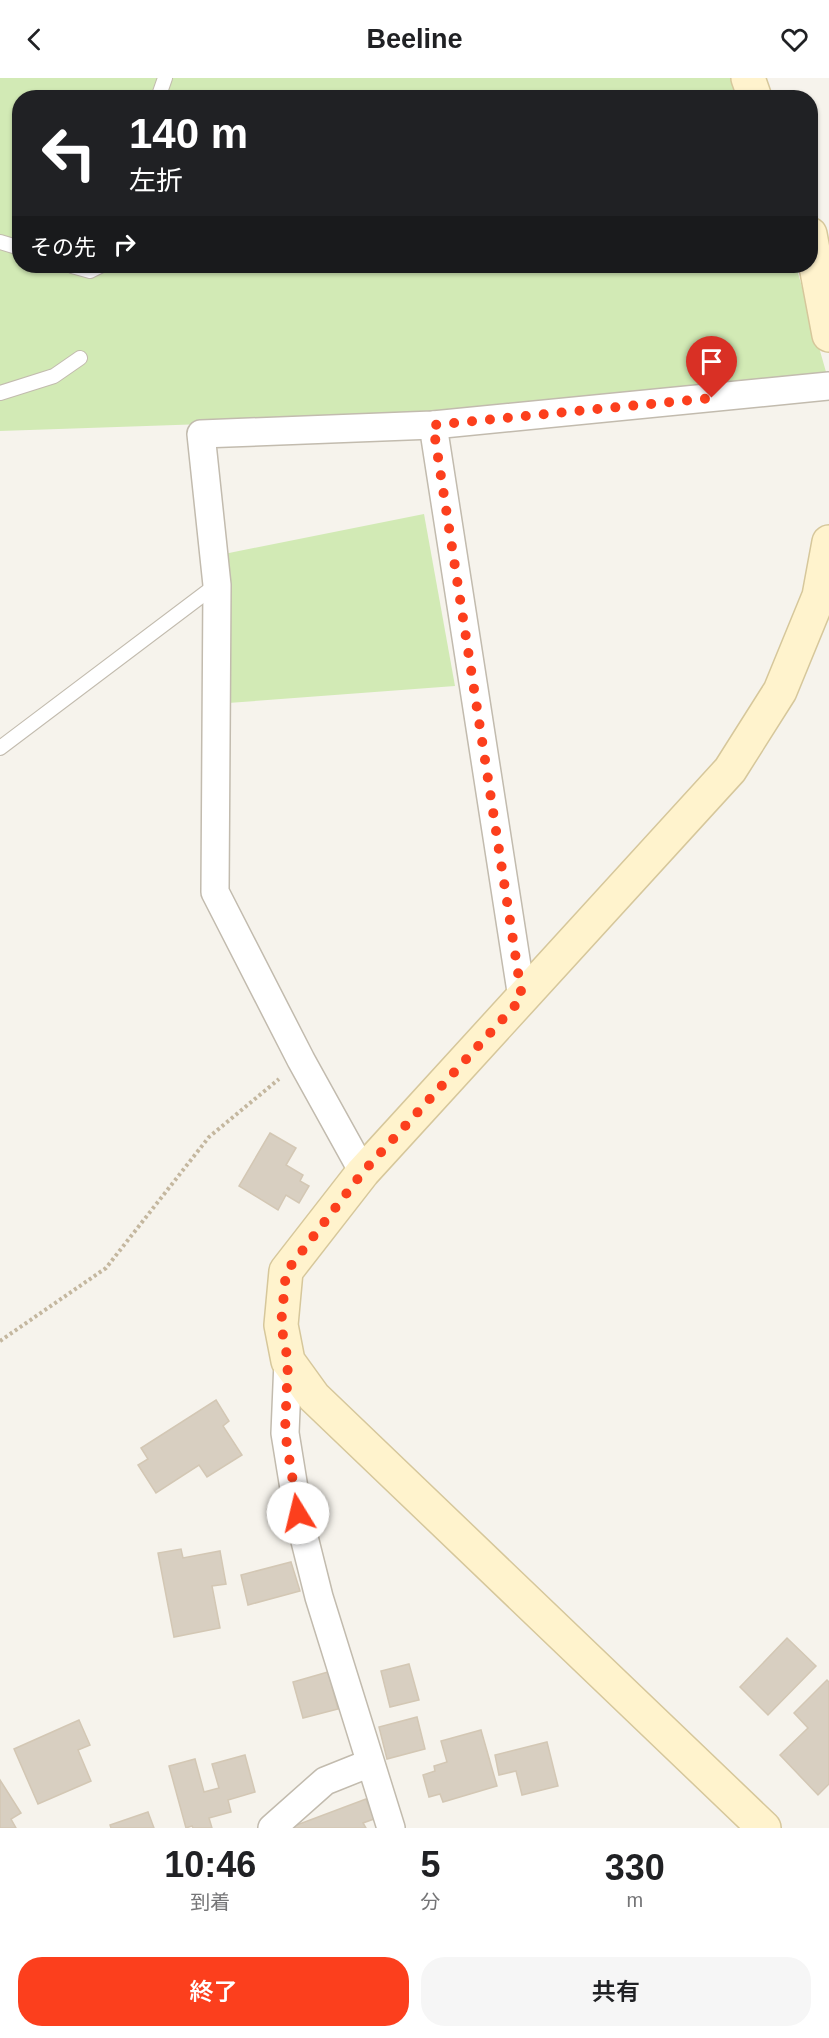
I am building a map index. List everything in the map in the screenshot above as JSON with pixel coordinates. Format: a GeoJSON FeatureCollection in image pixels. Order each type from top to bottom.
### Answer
{"type":"FeatureCollection","features":[{"type":"Feature","properties":{"kind":"street"},"geometry":{"type":"LineString","coordinates":[[818,261],[829,334]]}},
{"type":"Feature","properties":{"kind":"street"},"geometry":{"type":"LineString","coordinates":[[363,1172],[301,1060],[215,892],[217,585],[201,434],[433,425],[829,386]]}},
{"type":"Feature","properties":{"kind":"street"},"geometry":{"type":"LineString","coordinates":[[433,425],[522,998]]}},
{"type":"Feature","properties":{"kind":"street"},"geometry":{"type":"LineString","coordinates":[[391,1828],[319,1597],[298,1513],[285,1432],[288,1361],[281,1325],[286,1272],[363,1172],[730,770],[780,691],[819,596],[829,542]]}},
{"type":"Feature","properties":{"kind":"street"},"geometry":{"type":"LineString","coordinates":[[288,1361],[314,1397],[751,1820]]}},
{"type":"Feature","properties":{"kind":"street"},"geometry":{"type":"LineString","coordinates":[[273,1828],[325,1781],[370,1762]]}},
{"type":"Feature","properties":{"kind":"lane"},"geometry":{"type":"LineString","coordinates":[[0,393],[54,375],[80,358]]}},
{"type":"Feature","properties":{"kind":"lane"},"geometry":{"type":"LineString","coordinates":[[0,748],[217,585]]}},
{"type":"Feature","properties":{"kind":"path"},"geometry":{"type":"LineString","coordinates":[[0,1341],[106,1268],[209,1137],[301,1060]]}},
{"type":"Feature","properties":{"kind":"green space"},"geometry":{"type":"Polygon","coordinates":[[[0,78],[739,78],[743,90],[12,90],[12,273],[798,273],[828,379],[436,416],[0,431],[0,78]]]}},
{"type":"Feature","properties":{"kind":"green space"},"geometry":{"type":"Polygon","coordinates":[[[424,514],[455,686],[228,703],[224,554],[424,514]]]}},
{"type":"Feature","properties":{"kind":"building"},"geometry":{"type":"Polygon","coordinates":[[[270,1133],[296,1148],[286,1165],[303,1175],[300,1181],[309,1186],[299,1203],[286,1195],[278,1210],[239,1186],[270,1133]]]}},
{"type":"Feature","properties":{"kind":"building"},"geometry":{"type":"Polygon","coordinates":[[[216,1400],[229,1421],[223,1426],[242,1455],[207,1477],[199,1465],[156,1493],[138,1465],[148,1459],[141,1448],[216,1400]]]}},
{"type":"Feature","properties":{"kind":"building"},"geometry":{"type":"Polygon","coordinates":[[[181,1549],[183,1558],[220,1551],[226,1584],[212,1586],[220,1628],[174,1637],[158,1553],[181,1549]]]}},
{"type":"Feature","properties":{"kind":"building"},"geometry":{"type":"Polygon","coordinates":[[[291,1562],[300,1591],[248,1605],[241,1575],[291,1562]]]}},
{"type":"Feature","properties":{"kind":"building"},"geometry":{"type":"Polygon","coordinates":[[[787,1638],[816,1666],[768,1715],[740,1687],[787,1638]]]}},
{"type":"Feature","properties":{"kind":"building"},"geometry":{"type":"Polygon","coordinates":[[[409,1664],[419,1700],[390,1707],[381,1671],[409,1664]]]}},
{"type":"Feature","properties":{"kind":"building"},"geometry":{"type":"Polygon","coordinates":[[[328,1672],[338,1709],[303,1718],[293,1682],[328,1672]]]}},
{"type":"Feature","properties":{"kind":"building"},"geometry":{"type":"Polygon","coordinates":[[[827,1680],[829,1682],[829,1784],[818,1795],[780,1755],[808,1728],[794,1713],[827,1680]]]}},
{"type":"Feature","properties":{"kind":"building"},"geometry":{"type":"Polygon","coordinates":[[[417,1717],[425,1749],[387,1759],[379,1727],[417,1717]]]}},
{"type":"Feature","properties":{"kind":"building"},"geometry":{"type":"Polygon","coordinates":[[[79,1720],[90,1745],[78,1750],[91,1781],[38,1804],[14,1749],[79,1720]]]}},
{"type":"Feature","properties":{"kind":"building"},"geometry":{"type":"Polygon","coordinates":[[[481,1730],[497,1786],[443,1802],[440,1794],[429,1797],[423,1775],[435,1771],[434,1766],[447,1762],[441,1741],[481,1730]]]}},
{"type":"Feature","properties":{"kind":"building"},"geometry":{"type":"Polygon","coordinates":[[[547,1742],[558,1786],[522,1795],[516,1771],[499,1775],[495,1755],[547,1742]]]}},
{"type":"Feature","properties":{"kind":"building"},"geometry":{"type":"Polygon","coordinates":[[[245,1755],[255,1792],[228,1800],[231,1812],[209,1818],[212,1828],[193,1828],[192,1826],[186,1828],[169,1766],[195,1759],[204,1792],[219,1788],[212,1764],[245,1755]]]}},
{"type":"Feature","properties":{"kind":"building"},"geometry":{"type":"Polygon","coordinates":[[[0,1780],[21,1813],[11,1819],[16,1828],[0,1828],[0,1780]]]}},
{"type":"Feature","properties":{"kind":"building"},"geometry":{"type":"Polygon","coordinates":[[[366,1799],[374,1819],[363,1823],[366,1828],[294,1828],[294,1826],[366,1799]]]}},
{"type":"Feature","properties":{"kind":"building"},"geometry":{"type":"Polygon","coordinates":[[[148,1812],[154,1828],[111,1828],[110,1825],[148,1812]]]}},
{"type":"Feature","properties":{"kind":"route"},"geometry":{"type":"LineString","coordinates":[[298,1513],[285,1432],[288,1361],[281,1325],[286,1272],[363,1172],[522,998],[433,425],[712,398]]}}]}
